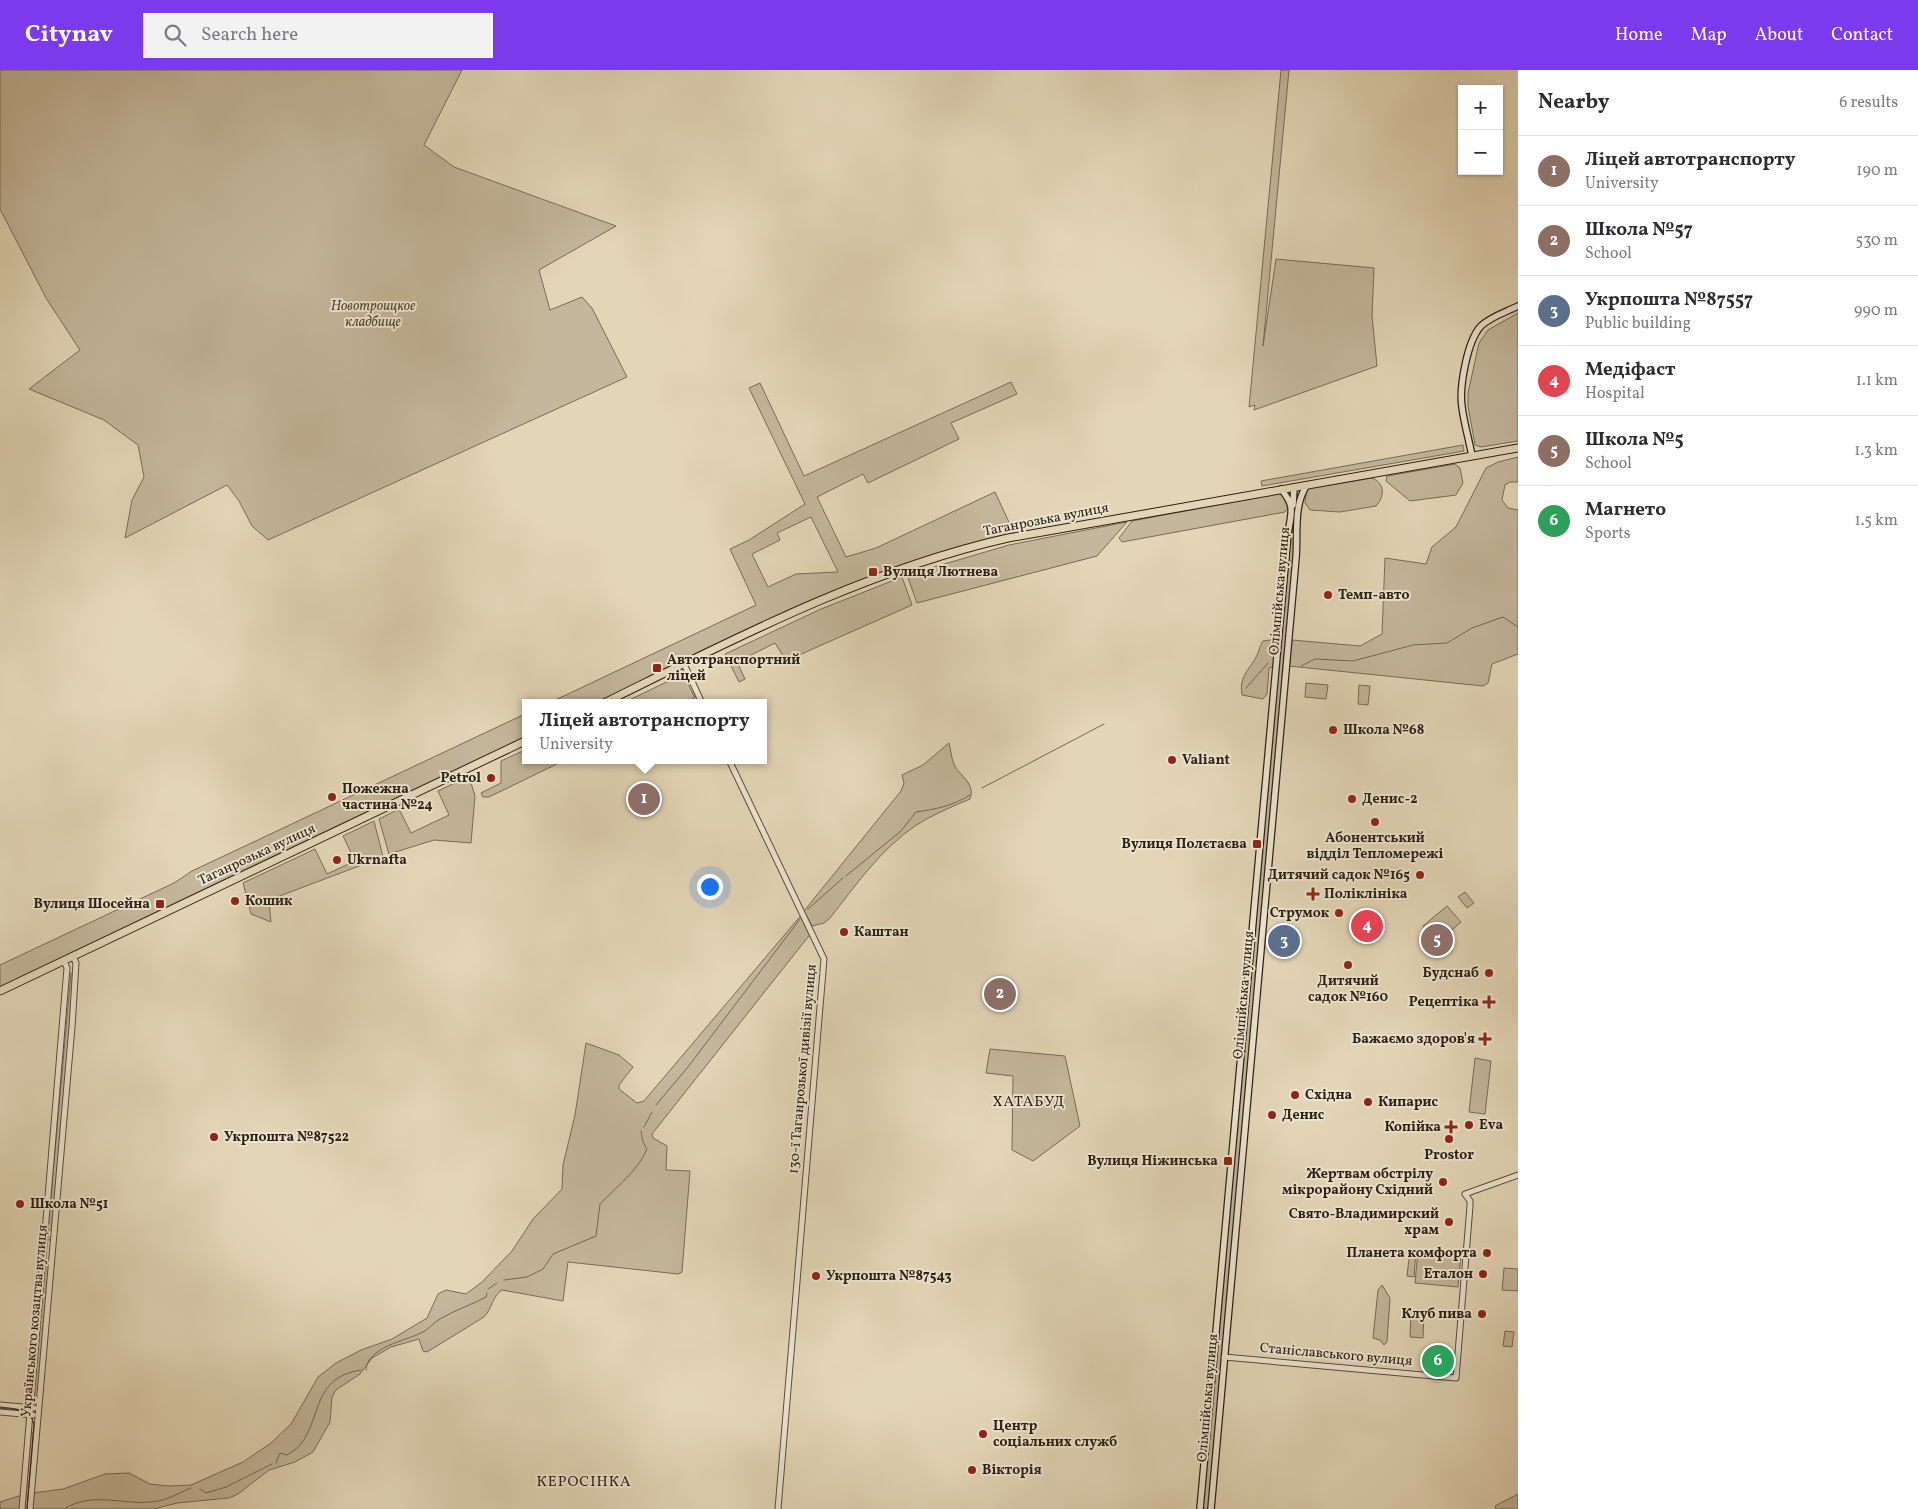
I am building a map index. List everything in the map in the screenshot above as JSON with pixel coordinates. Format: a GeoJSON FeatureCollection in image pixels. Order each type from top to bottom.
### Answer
{"type":"FeatureCollection","features":[{"type":"Feature","properties":{"kind":"highway","name":"Таганрозька вулиця"},"geometry":{"type":"LineString","coordinates":[[612,699],[844,590],[899,569],[965,549],[1008,538],[1518,448]]}},
{"type":"Feature","properties":{"kind":"highway","name":"Таганрозька вулиця"},"geometry":{"type":"LineString","coordinates":[[0,991],[522,742]]}},
{"type":"Feature","properties":{"kind":"main road"},"geometry":{"type":"LineString","coordinates":[[1472,456],[1462,406],[1462,392],[1468,352],[1473,338],[1482,325],[1518,306]]}},
{"type":"Feature","properties":{"kind":"main road","name":"Олімпійська вулиця"},"geometry":{"type":"LineString","coordinates":[[1200,1509],[1282,596],[1291,517],[1307,484]]}},
{"type":"Feature","properties":{"kind":"main road"},"geometry":{"type":"LineString","coordinates":[[1295,486],[1295,508]]}},
{"type":"Feature","properties":{"kind":"main road","name":"Олімпійська вулиця"},"geometry":{"type":"LineString","coordinates":[[1211,1509],[1298,517],[1291,501],[1281,489]]}},
{"type":"Feature","properties":{"kind":"main road"},"geometry":{"type":"LineString","coordinates":[[1291,517],[1298,517]]}},
{"type":"Feature","properties":{"kind":"main road"},"geometry":{"type":"LineString","coordinates":[[1282,596],[1292,597]]}},
{"type":"Feature","properties":{"kind":"main road"},"geometry":{"type":"LineString","coordinates":[[1262,817],[1272,818]]}},
{"type":"Feature","properties":{"kind":"main road"},"geometry":{"type":"LineString","coordinates":[[1233,1140],[1244,1141]]}},
{"type":"Feature","properties":{"kind":"main road","name":"Станіславського вулиця"},"geometry":{"type":"LineString","coordinates":[[1214,1356],[1224,1357]]}},
{"type":"Feature","properties":{"kind":"street"},"geometry":{"type":"LineString","coordinates":[[684,664],[700,699]]}},
{"type":"Feature","properties":{"kind":"street","name":"130-ї Таганрозької дивізії вулиця"},"geometry":{"type":"LineString","coordinates":[[731,764],[799,902],[824,959],[776,1509]]}},
{"type":"Feature","properties":{"kind":"street","name":"Українського козацтва вулиця"},"geometry":{"type":"LineString","coordinates":[[30,1509],[72,1028],[76,963],[73,956]]}},
{"type":"Feature","properties":{"kind":"street","name":"Українського козацтва вулиця"},"geometry":{"type":"LineString","coordinates":[[22,1509],[67,968],[64,961]]}},
{"type":"Feature","properties":{"kind":"street","name":"Станіславського вулиця"},"geometry":{"type":"LineString","coordinates":[[1224,1357],[1456,1378],[1470,1206],[1465,1194],[1518,1175]]}},
{"type":"Feature","properties":{"kind":"street"},"geometry":{"type":"LineString","coordinates":[[45,1248],[53,1249]]}},
{"type":"Feature","properties":{"kind":"street"},"geometry":{"type":"LineString","coordinates":[[0,1404],[31,1408],[39,1412]]}},
{"type":"Feature","properties":{"kind":"street"},"geometry":{"type":"LineString","coordinates":[[0,1412],[31,1415],[39,1412]]}},
{"type":"Feature","properties":{"kind":"green space","name":"Новотроицкое кладбище"},"geometry":{"type":"Polygon","coordinates":[[[0,70],[462,70],[424,145],[454,167],[616,226],[539,270],[550,310],[582,297],[592,308],[627,377],[268,540],[252,526],[239,501],[227,485],[125,538],[132,500],[144,477],[138,445],[104,420],[29,389],[80,350],[46,298],[0,209],[0,70]]]}},
{"type":"Feature","properties":{"kind":"green space"},"geometry":{"type":"Polygon","coordinates":[[[1281,70],[1289,70],[1263,346],[1276,259],[1374,268],[1372,316],[1377,366],[1254,410],[1255,405],[1249,407],[1281,70]]]}},
{"type":"Feature","properties":{"kind":"green space"},"geometry":{"type":"Polygon","coordinates":[[[1518,313],[1518,441],[1481,447],[1475,445],[1468,406],[1468,393],[1479,343],[1488,330],[1518,313]]]}},
{"type":"Feature","properties":{"kind":"green space"},"geometry":{"type":"Polygon","coordinates":[[[1011,382],[1017,394],[951,423],[959,439],[868,483],[863,474],[817,497],[846,557],[876,548],[995,492],[1014,533],[901,565],[817,599],[606,699],[557,699],[756,605],[730,549],[749,540],[805,504],[749,388],[760,383],[804,476],[1011,382]],[[811,517],[777,533],[780,540],[752,554],[768,587],[796,574],[838,572],[811,517]]]}},
{"type":"Feature","properties":{"kind":"green space"},"geometry":{"type":"Polygon","coordinates":[[[1463,445],[1464,451],[1262,486],[1261,481],[1463,445]]]}},
{"type":"Feature","properties":{"kind":"green space"},"geometry":{"type":"Polygon","coordinates":[[[1518,457],[1518,482],[1510,482],[1505,485],[1502,500],[1508,508],[1518,510],[1518,654],[1492,664],[1488,683],[1483,686],[1289,666],[1292,640],[1360,646],[1382,634],[1385,558],[1426,564],[1432,547],[1456,527],[1486,468],[1498,462],[1518,457]]]}},
{"type":"Feature","properties":{"kind":"green space"},"geometry":{"type":"Polygon","coordinates":[[[1455,464],[1460,468],[1463,483],[1456,495],[1410,501],[1386,481],[1387,476],[1455,464]]]}},
{"type":"Feature","properties":{"kind":"green space"},"geometry":{"type":"Polygon","coordinates":[[[1372,478],[1379,483],[1382,490],[1381,498],[1376,506],[1340,512],[1310,510],[1305,503],[1307,489],[1372,478]]]}},
{"type":"Feature","properties":{"kind":"green space"},"geometry":{"type":"Polygon","coordinates":[[[1282,493],[1289,507],[1285,512],[1122,542],[1119,538],[1132,521],[1282,493]]]}},
{"type":"Feature","properties":{"kind":"green space"},"geometry":{"type":"Polygon","coordinates":[[[1290,521],[1298,521],[1211,1509],[1200,1509],[1276,666],[1269,668],[1267,694],[1263,699],[1242,695],[1241,689],[1244,676],[1263,641],[1278,639],[1290,521]]]}},
{"type":"Feature","properties":{"kind":"green space"},"geometry":{"type":"Polygon","coordinates":[[[1127,522],[1097,556],[917,603],[907,575],[1009,545],[1127,522]]]}},
{"type":"Feature","properties":{"kind":"green space"},"geometry":{"type":"Polygon","coordinates":[[[902,577],[912,605],[790,659],[785,659],[775,643],[737,662],[745,679],[739,682],[725,654],[821,609],[902,577]]]}},
{"type":"Feature","properties":{"kind":"green space"},"geometry":{"type":"Polygon","coordinates":[[[683,674],[695,698],[693,699],[631,699],[683,674]]]}},
{"type":"Feature","properties":{"kind":"green space"},"geometry":{"type":"Polygon","coordinates":[[[1306,683],[1328,685],[1326,699],[1305,697],[1306,683]]]}},
{"type":"Feature","properties":{"kind":"green space"},"geometry":{"type":"Polygon","coordinates":[[[1359,685],[1370,686],[1368,705],[1358,704],[1359,685]]]}},
{"type":"Feature","properties":{"kind":"green space"},"geometry":{"type":"Polygon","coordinates":[[[522,715],[522,738],[0,987],[0,965],[174,883],[192,871],[522,715]]]}},
{"type":"Feature","properties":{"kind":"green space"},"geometry":{"type":"Polygon","coordinates":[[[949,743],[954,764],[971,788],[970,799],[928,818],[903,835],[869,869],[830,918],[824,923],[812,926],[804,911],[901,791],[904,783],[902,775],[923,765],[949,743]]]}},
{"type":"Feature","properties":{"kind":"green space"},"geometry":{"type":"Polygon","coordinates":[[[522,751],[522,764],[557,764],[489,797],[483,797],[481,793],[501,783],[501,761],[522,751]]]}},
{"type":"Feature","properties":{"kind":"green space"},"geometry":{"type":"Polygon","coordinates":[[[469,776],[475,796],[471,843],[434,840],[389,854],[379,819],[399,809],[411,833],[449,815],[438,791],[469,776]]]}},
{"type":"Feature","properties":{"kind":"green space"},"geometry":{"type":"Polygon","coordinates":[[[374,821],[383,857],[269,900],[271,922],[251,914],[243,883],[315,849],[327,874],[355,861],[343,836],[374,821]]]}},
{"type":"Feature","properties":{"kind":"green space"},"geometry":{"type":"Polygon","coordinates":[[[1465,892],[1474,903],[1467,908],[1458,897],[1465,892]]]}},
{"type":"Feature","properties":{"kind":"green space"},"geometry":{"type":"Polygon","coordinates":[[[1447,906],[1461,922],[1437,943],[1423,926],[1447,906]]]}},
{"type":"Feature","properties":{"kind":"green space"},"geometry":{"type":"Polygon","coordinates":[[[803,913],[812,932],[652,1134],[653,1138],[667,1146],[666,1170],[690,1171],[682,1272],[678,1274],[568,1262],[563,1301],[502,1290],[484,1317],[427,1352],[423,1351],[419,1339],[391,1347],[372,1358],[360,1374],[336,1390],[332,1397],[330,1422],[313,1452],[295,1462],[269,1470],[238,1494],[229,1498],[177,1503],[154,1509],[31,1509],[33,1493],[63,1489],[105,1474],[129,1473],[150,1484],[168,1486],[191,1485],[243,1462],[271,1443],[291,1424],[318,1377],[336,1363],[361,1350],[392,1339],[427,1318],[438,1294],[446,1290],[466,1294],[482,1282],[512,1251],[533,1219],[562,1189],[563,1165],[575,1115],[586,1043],[619,1055],[633,1067],[619,1085],[619,1089],[637,1103],[644,1101],[803,913]]]}},
{"type":"Feature","properties":{"kind":"green space"},"geometry":{"type":"Polygon","coordinates":[[[71,973],[75,973],[52,1240],[47,1240],[71,973]]]}},
{"type":"Feature","properties":{"kind":"green space"},"geometry":{"type":"Polygon","coordinates":[[[990,1049],[1065,1056],[1080,1126],[1033,1161],[1012,1150],[1013,1076],[986,1073],[990,1049]]]}},
{"type":"Feature","properties":{"kind":"green space"},"geometry":{"type":"Polygon","coordinates":[[[1475,1058],[1491,1061],[1485,1114],[1469,1112],[1475,1058]]]}},
{"type":"Feature","properties":{"kind":"green space"},"geometry":{"type":"Polygon","coordinates":[[[1410,1250],[1416,1250],[1414,1277],[1407,1276],[1410,1250]]]}},
{"type":"Feature","properties":{"kind":"green space"},"geometry":{"type":"Polygon","coordinates":[[[1418,1250],[1461,1254],[1458,1287],[1415,1283],[1418,1250]]]}},
{"type":"Feature","properties":{"kind":"green space"},"geometry":{"type":"Polygon","coordinates":[[[45,1264],[50,1264],[39,1403],[33,1402],[45,1264]]]}},
{"type":"Feature","properties":{"kind":"green space"},"geometry":{"type":"Polygon","coordinates":[[[1504,1268],[1518,1269],[1518,1291],[1502,1290],[1504,1268]]]}},
{"type":"Feature","properties":{"kind":"green space"},"geometry":{"type":"Polygon","coordinates":[[[1382,1285],[1390,1298],[1387,1342],[1384,1345],[1380,1340],[1373,1338],[1378,1290],[1382,1285]]]}},
{"type":"Feature","properties":{"kind":"green space"},"geometry":{"type":"Polygon","coordinates":[[[1411,1312],[1424,1312],[1423,1338],[1410,1337],[1411,1312]]]}},
{"type":"Feature","properties":{"kind":"green space"},"geometry":{"type":"Polygon","coordinates":[[[1505,1331],[1514,1332],[1512,1347],[1503,1346],[1505,1331]]]}},
{"type":"Feature","properties":{"kind":"green space"},"geometry":{"type":"Polygon","coordinates":[[[30,1432],[36,1433],[29,1509],[23,1509],[30,1432]]]}},
{"type":"Feature","properties":{"kind":"green space"},"geometry":{"type":"Polygon","coordinates":[[[1518,1494],[1518,1509],[1496,1509],[1495,1506],[1518,1494]]]}},
{"type":"Feature","properties":{"kind":"green space"},"geometry":{"type":"Polygon","coordinates":[[[22,1495],[21,1509],[0,1509],[0,1502],[22,1495]]]}},
{"type":"Feature","properties":{"kind":"waterway"},"geometry":{"type":"LineString","coordinates":[[1301,666],[1315,659],[1353,661],[1413,645],[1447,643],[1472,628],[1503,617],[1518,627]]}},
{"type":"Feature","properties":{"kind":"waterway"},"geometry":{"type":"LineString","coordinates":[[1246,688],[1268,663]]}},
{"type":"Feature","properties":{"kind":"waterway"},"geometry":{"type":"LineString","coordinates":[[982,788],[1104,724]]}},
{"type":"Feature","properties":{"kind":"waterway"},"geometry":{"type":"LineString","coordinates":[[846,876],[901,831],[916,812],[957,802],[970,795]]}},
{"type":"Feature","properties":{"kind":"waterway"},"geometry":{"type":"LineString","coordinates":[[808,909],[843,878]]}},
{"type":"Feature","properties":{"kind":"waterway"},"geometry":{"type":"LineString","coordinates":[[656,1105],[688,1067],[800,919]]}},
{"type":"Feature","properties":{"kind":"waterway"},"geometry":{"type":"LineString","coordinates":[[644,1127],[652,1112]]}},
{"type":"Feature","properties":{"kind":"waterway"},"geometry":{"type":"LineString","coordinates":[[504,1280],[527,1277],[543,1269],[553,1254],[596,1236],[600,1204],[638,1165],[647,1149],[643,1142],[641,1131]]}},
{"type":"Feature","properties":{"kind":"waterway"},"geometry":{"type":"LineString","coordinates":[[488,1289],[497,1283]]}},
{"type":"Feature","properties":{"kind":"waterway"},"geometry":{"type":"LineString","coordinates":[[366,1370],[368,1362],[380,1350],[424,1332],[437,1321],[486,1297],[487,1293]]}},
{"type":"Feature","properties":{"kind":"waterway"},"geometry":{"type":"LineString","coordinates":[[276,1463],[280,1453],[287,1455],[300,1445],[312,1423],[320,1400],[334,1381],[345,1374],[361,1370]]}},
{"type":"Feature","properties":{"kind":"waterway"},"geometry":{"type":"LineString","coordinates":[[200,1489],[206,1493],[226,1487],[272,1464]]}},
{"type":"Feature","properties":{"kind":"waterway"},"geometry":{"type":"LineString","coordinates":[[64,1509],[75,1503],[98,1500],[158,1501],[191,1488]]}},
{"type":"Feature","properties":{"kind":"tram line"},"geometry":{"type":"LineString","coordinates":[[0,1407],[21,1410],[29,1415],[34,1424],[27,1509]]}},
{"type":"Feature","properties":{"kind":"place","name":"Вулиця Лютнева"},"geometry":{"type":"Point","coordinates":[873,572]}},
{"type":"Feature","properties":{"kind":"place","name":"Темп-авто"},"geometry":{"type":"Point","coordinates":[1328,595]}},
{"type":"Feature","properties":{"kind":"place","name":"Автотранспортний ліцей"},"geometry":{"type":"Point","coordinates":[657,668]}},
{"type":"Feature","properties":{"kind":"place","name":"Школа №68"},"geometry":{"type":"Point","coordinates":[1333,730]}},
{"type":"Feature","properties":{"kind":"place","name":"Valiant"},"geometry":{"type":"Point","coordinates":[1172,760]}},
{"type":"Feature","properties":{"kind":"place","name":"Petrol"},"geometry":{"type":"Point","coordinates":[491,778]}},
{"type":"Feature","properties":{"kind":"place","name":"Пожежна частина №24"},"geometry":{"type":"Point","coordinates":[332,797]}},
{"type":"Feature","properties":{"kind":"place","name":"Ліцей автотранспорту"},"geometry":{"type":"Point","coordinates":[644,799]}},
{"type":"Feature","properties":{"kind":"place","name":"Денис-2"},"geometry":{"type":"Point","coordinates":[1352,799]}},
{"type":"Feature","properties":{"kind":"place","name":"Абонентський відділ Тепломережі"},"geometry":{"type":"Point","coordinates":[1375,822]}},
{"type":"Feature","properties":{"kind":"place","name":"Вулиця Полєтаєва"},"geometry":{"type":"Point","coordinates":[1257,844]}},
{"type":"Feature","properties":{"kind":"place","name":"Ukrnafta"},"geometry":{"type":"Point","coordinates":[337,860]}},
{"type":"Feature","properties":{"kind":"place","name":"Дитячий садок №165"},"geometry":{"type":"Point","coordinates":[1420,875]}},
{"type":"Feature","properties":{"kind":"place","name":"Поліклініка"},"geometry":{"type":"Point","coordinates":[1313,894]}},
{"type":"Feature","properties":{"kind":"place","name":"Кошик"},"geometry":{"type":"Point","coordinates":[235,901]}},
{"type":"Feature","properties":{"kind":"place","name":"Вулиця Шосейна"},"geometry":{"type":"Point","coordinates":[160,904]}},
{"type":"Feature","properties":{"kind":"place","name":"Струмок"},"geometry":{"type":"Point","coordinates":[1339,913]}},
{"type":"Feature","properties":{"kind":"place","name":"Медіфаст"},"geometry":{"type":"Point","coordinates":[1367,926]}},
{"type":"Feature","properties":{"kind":"place","name":"Каштан"},"geometry":{"type":"Point","coordinates":[844,932]}},
{"type":"Feature","properties":{"kind":"place","name":"Школа №5"},"geometry":{"type":"Point","coordinates":[1437,940]}},
{"type":"Feature","properties":{"kind":"place","name":"Укрпошта №87557"},"geometry":{"type":"Point","coordinates":[1284,941]}},
{"type":"Feature","properties":{"kind":"place","name":"Дитячий садок №160"},"geometry":{"type":"Point","coordinates":[1348,965]}},
{"type":"Feature","properties":{"kind":"place","name":"Будснаб"},"geometry":{"type":"Point","coordinates":[1489,973]}},
{"type":"Feature","properties":{"kind":"place","name":"Школа №57"},"geometry":{"type":"Point","coordinates":[1000,994]}},
{"type":"Feature","properties":{"kind":"place","name":"Рецептіка"},"geometry":{"type":"Point","coordinates":[1489,1002]}},
{"type":"Feature","properties":{"kind":"place","name":"Бажаємо здоров'я"},"geometry":{"type":"Point","coordinates":[1485,1039]}},
{"type":"Feature","properties":{"kind":"place","name":"Східна"},"geometry":{"type":"Point","coordinates":[1295,1095]}},
{"type":"Feature","properties":{"kind":"place","name":"Кипарис"},"geometry":{"type":"Point","coordinates":[1368,1102]}},
{"type":"Feature","properties":{"kind":"place","name":"Денис"},"geometry":{"type":"Point","coordinates":[1272,1115]}},
{"type":"Feature","properties":{"kind":"place","name":"Eva"},"geometry":{"type":"Point","coordinates":[1469,1125]}},
{"type":"Feature","properties":{"kind":"place","name":"Копійка"},"geometry":{"type":"Point","coordinates":[1451,1127]}},
{"type":"Feature","properties":{"kind":"place","name":"Укрпошта №87522"},"geometry":{"type":"Point","coordinates":[214,1137]}},
{"type":"Feature","properties":{"kind":"place","name":"Prostor"},"geometry":{"type":"Point","coordinates":[1449,1139]}},
{"type":"Feature","properties":{"kind":"place","name":"Вулиця Ніжинська"},"geometry":{"type":"Point","coordinates":[1228,1161]}},
{"type":"Feature","properties":{"kind":"place","name":"Жертвам обстрілу мікрорайону Східний"},"geometry":{"type":"Point","coordinates":[1443,1182]}},
{"type":"Feature","properties":{"kind":"place","name":"Школа №51"},"geometry":{"type":"Point","coordinates":[20,1204]}},
{"type":"Feature","properties":{"kind":"place","name":"Свято-Владимирский храм"},"geometry":{"type":"Point","coordinates":[1449,1222]}},
{"type":"Feature","properties":{"kind":"place","name":"Планета комфорта"},"geometry":{"type":"Point","coordinates":[1487,1253]}},
{"type":"Feature","properties":{"kind":"place","name":"Еталон"},"geometry":{"type":"Point","coordinates":[1483,1274]}},
{"type":"Feature","properties":{"kind":"place","name":"Укрпошта №87543"},"geometry":{"type":"Point","coordinates":[816,1276]}},
{"type":"Feature","properties":{"kind":"place","name":"Клуб пива"},"geometry":{"type":"Point","coordinates":[1482,1314]}},
{"type":"Feature","properties":{"kind":"place","name":"Магнето"},"geometry":{"type":"Point","coordinates":[1438,1361]}},
{"type":"Feature","properties":{"kind":"place","name":"Центр соціальних служб"},"geometry":{"type":"Point","coordinates":[983,1434]}},
{"type":"Feature","properties":{"kind":"place","name":"Вікторія"},"geometry":{"type":"Point","coordinates":[972,1470]}},
{"type":"Feature","properties":{"kind":"district","name":"ХАТАБУД"},"geometry":{"type":"Point","coordinates":[1029,1102]}},
{"type":"Feature","properties":{"kind":"district","name":"КЕРОСІНКА"},"geometry":{"type":"Point","coordinates":[584,1482]}}]}
